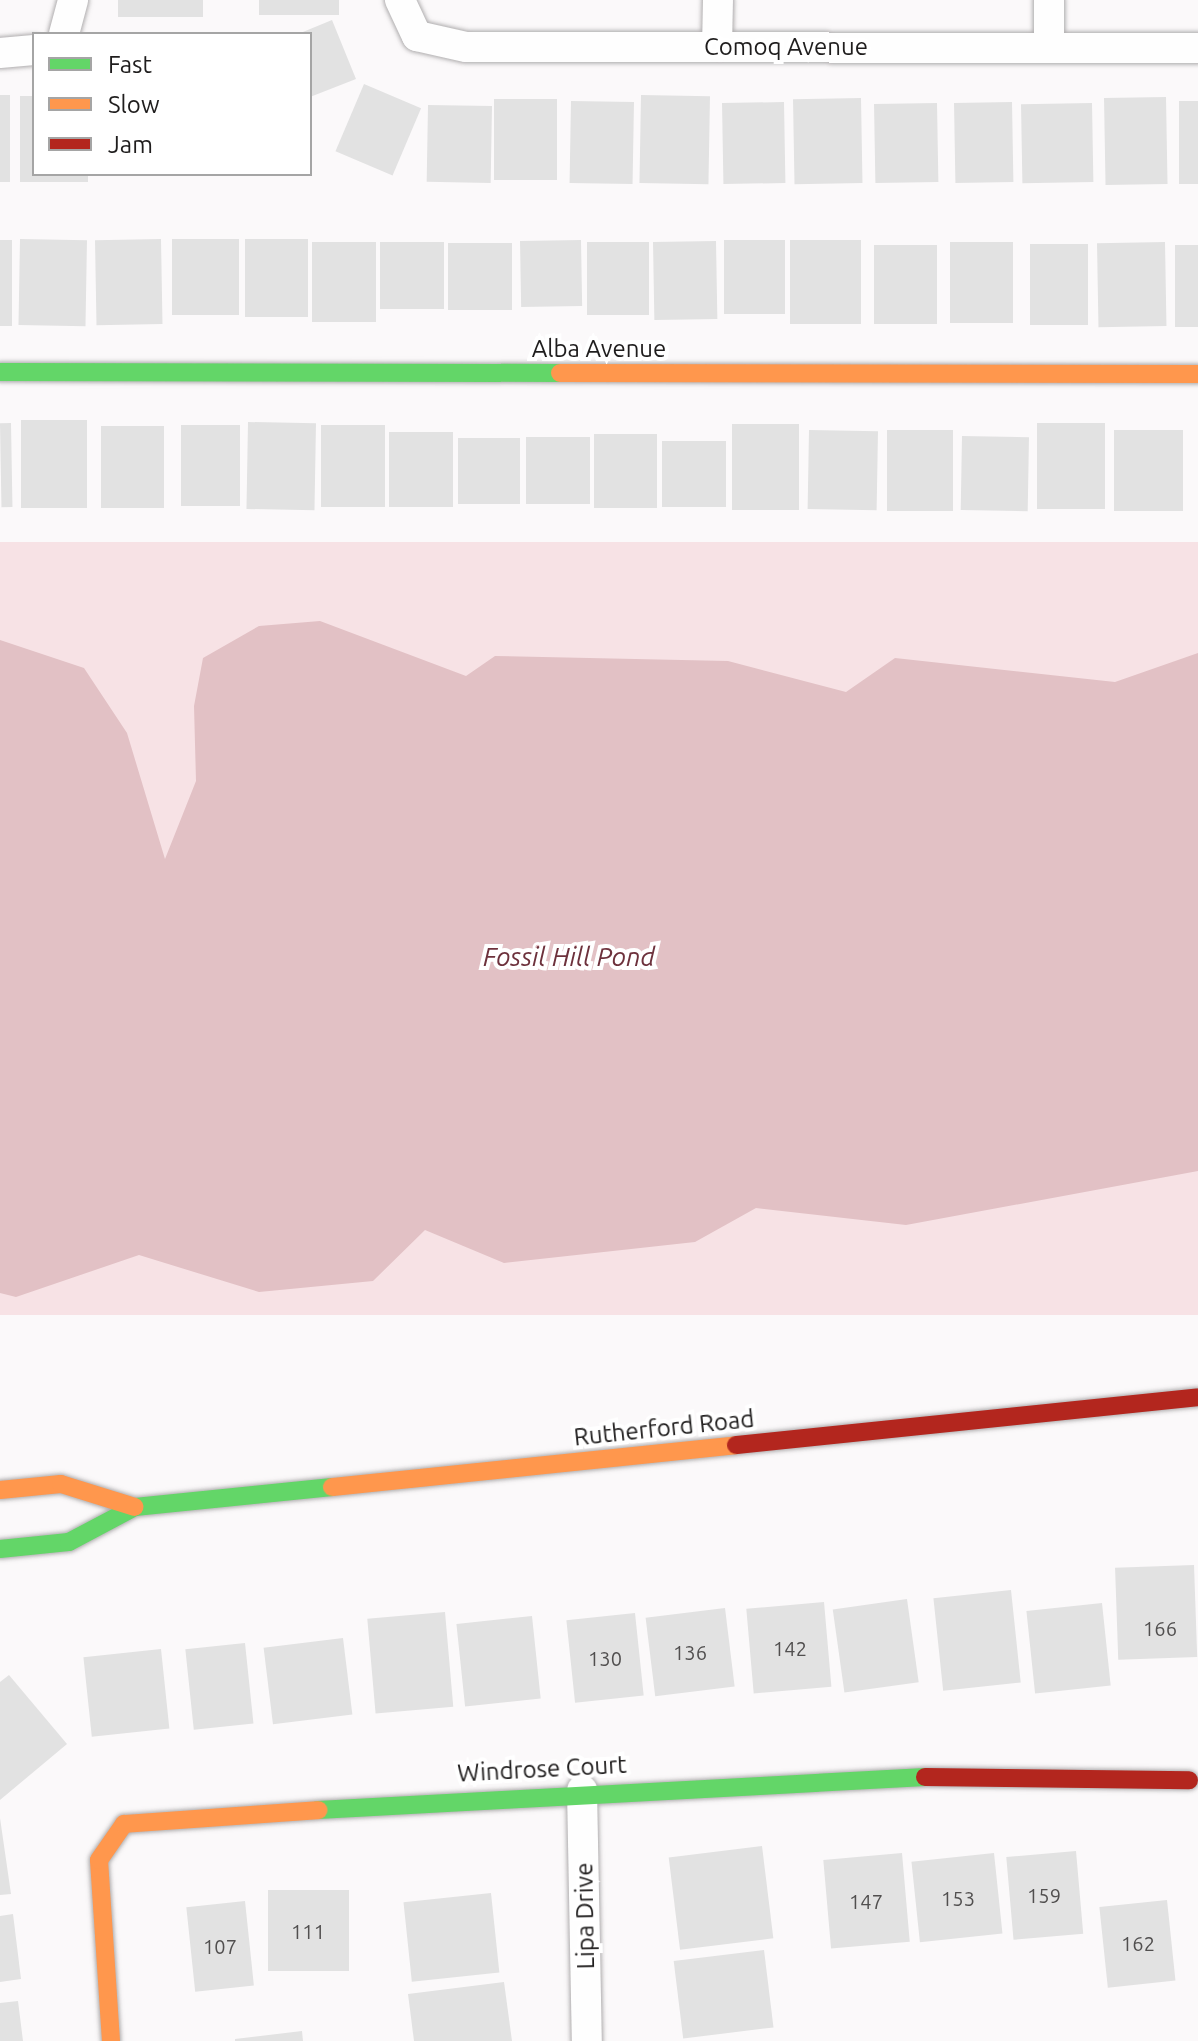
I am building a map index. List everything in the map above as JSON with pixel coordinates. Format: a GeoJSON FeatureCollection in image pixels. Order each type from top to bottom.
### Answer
{"type":"FeatureCollection","features":[{"type":"Feature","properties":{"kind":"street"},"geometry":{"type":"LineString","coordinates":[[65,32],[73,0]]}},
{"type":"Feature","properties":{"kind":"street","name":"Comoq Avenue"},"geometry":{"type":"LineString","coordinates":[[400,0],[417,36],[436,45],[1198,48]]}},
{"type":"Feature","properties":{"kind":"street"},"geometry":{"type":"LineString","coordinates":[[717,47],[718,0]]}},
{"type":"Feature","properties":{"kind":"street"},"geometry":{"type":"LineString","coordinates":[[1049,0],[1049,46]]}},
{"type":"Feature","properties":{"kind":"street"},"geometry":{"type":"LineString","coordinates":[[0,53],[32,50]]}},
{"type":"Feature","properties":{"kind":"street","name":"Alba Avenue"},"geometry":{"type":"LineString","coordinates":[[0,372],[1198,374]]}},
{"type":"Feature","properties":{"kind":"street","name":"Rutherford Road"},"geometry":{"type":"LineString","coordinates":[[0,1549],[69,1542],[135,1507],[1198,1397]]}},
{"type":"Feature","properties":{"kind":"street","name":"Rutherford Road"},"geometry":{"type":"LineString","coordinates":[[0,1490],[61,1484],[135,1507]]}},
{"type":"Feature","properties":{"kind":"street","name":"Windrose Court"},"geometry":{"type":"LineString","coordinates":[[111,2041],[99,1860],[124,1824],[582,1790],[960,1776],[1189,1780]]}},
{"type":"Feature","properties":{"kind":"street","name":"Lipa Drive"},"geometry":{"type":"LineString","coordinates":[[582,1790],[587,2041]]}},
{"type":"Feature","properties":{"kind":"shaded area","name":"Fossil Hill Pond"},"geometry":{"type":"Polygon","coordinates":[[[0,542],[1198,542],[1198,1315],[0,1315],[0,542]]]}},
{"type":"Feature","properties":{"kind":"water","name":"Fossil Hill Pond"},"geometry":{"type":"Polygon","coordinates":[[[320,621],[466,676],[495,656],[728,661],[846,692],[895,658],[1115,682],[1198,653],[1198,1171],[906,1225],[756,1208],[695,1242],[504,1263],[425,1230],[373,1281],[259,1292],[139,1255],[16,1297],[0,1293],[0,640],[84,668],[127,733],[165,859],[196,781],[194,706],[203,658],[259,626],[320,621]]]}},
{"type":"Feature","properties":{"kind":"building"},"geometry":{"type":"Polygon","coordinates":[[[118,0],[203,0],[203,17],[118,17],[118,0]]]}},
{"type":"Feature","properties":{"kind":"building"},"geometry":{"type":"Polygon","coordinates":[[[259,0],[339,0],[339,15],[259,15],[259,0]]]}},
{"type":"Feature","properties":{"kind":"building"},"geometry":{"type":"Polygon","coordinates":[[[332,20],[356,79],[312,96],[312,32],[303,32],[332,20]]]}},
{"type":"Feature","properties":{"kind":"building"},"geometry":{"type":"Polygon","coordinates":[[[364,84],[421,108],[393,175],[335,151],[364,84]]]}},
{"type":"Feature","properties":{"kind":"building"},"geometry":{"type":"Polygon","coordinates":[[[0,95],[10,95],[10,182],[0,182],[0,95]]]}},
{"type":"Feature","properties":{"kind":"building"},"geometry":{"type":"Polygon","coordinates":[[[641,95],[710,96],[708,184],[639,183],[641,95]]]}},
{"type":"Feature","properties":{"kind":"building"},"geometry":{"type":"Polygon","coordinates":[[[20,96],[32,96],[32,176],[88,176],[88,182],[20,182],[20,96]]]}},
{"type":"Feature","properties":{"kind":"building"},"geometry":{"type":"Polygon","coordinates":[[[1166,97],[1168,184],[1106,185],[1104,98],[1166,97]]]}},
{"type":"Feature","properties":{"kind":"building"},"geometry":{"type":"Polygon","coordinates":[[[861,98],[862,183],[794,184],[793,99],[861,98]]]}},
{"type":"Feature","properties":{"kind":"building"},"geometry":{"type":"Polygon","coordinates":[[[494,99],[557,99],[557,180],[494,180],[494,99]]]}},
{"type":"Feature","properties":{"kind":"building"},"geometry":{"type":"Polygon","coordinates":[[[571,101],[634,102],[633,184],[570,183],[571,101]]]}},
{"type":"Feature","properties":{"kind":"building"},"geometry":{"type":"Polygon","coordinates":[[[1179,101],[1198,101],[1198,184],[1179,184],[1179,101]]]}},
{"type":"Feature","properties":{"kind":"building"},"geometry":{"type":"Polygon","coordinates":[[[784,102],[785,183],[723,184],[722,103],[784,102]]]}},
{"type":"Feature","properties":{"kind":"building"},"geometry":{"type":"Polygon","coordinates":[[[1012,102],[1013,182],[955,183],[954,103],[1012,102]]]}},
{"type":"Feature","properties":{"kind":"building"},"geometry":{"type":"Polygon","coordinates":[[[937,103],[938,182],[875,183],[874,104],[937,103]]]}},
{"type":"Feature","properties":{"kind":"building"},"geometry":{"type":"Polygon","coordinates":[[[1092,103],[1093,182],[1022,183],[1021,104],[1092,103]]]}},
{"type":"Feature","properties":{"kind":"building"},"geometry":{"type":"Polygon","coordinates":[[[428,105],[492,106],[491,183],[427,182],[428,105]]]}},
{"type":"Feature","properties":{"kind":"building"},"geometry":{"type":"Polygon","coordinates":[[[20,239],[87,240],[85,326],[18,325],[20,239]]]}},
{"type":"Feature","properties":{"kind":"building"},"geometry":{"type":"Polygon","coordinates":[[[161,239],[162,324],[96,325],[95,240],[161,239]]]}},
{"type":"Feature","properties":{"kind":"building"},"geometry":{"type":"Polygon","coordinates":[[[172,239],[239,239],[239,315],[172,315],[172,239]]]}},
{"type":"Feature","properties":{"kind":"building"},"geometry":{"type":"Polygon","coordinates":[[[245,239],[308,239],[308,317],[245,317],[245,239]]]}},
{"type":"Feature","properties":{"kind":"building"},"geometry":{"type":"Polygon","coordinates":[[[0,240],[12,240],[12,326],[0,326],[0,240]]]}},
{"type":"Feature","properties":{"kind":"building"},"geometry":{"type":"Polygon","coordinates":[[[581,240],[582,306],[521,307],[520,241],[581,240]]]}},
{"type":"Feature","properties":{"kind":"building"},"geometry":{"type":"Polygon","coordinates":[[[724,240],[785,240],[785,314],[724,314],[724,240]]]}},
{"type":"Feature","properties":{"kind":"building"},"geometry":{"type":"Polygon","coordinates":[[[790,240],[861,240],[861,324],[790,324],[790,240]]]}},
{"type":"Feature","properties":{"kind":"building"},"geometry":{"type":"Polygon","coordinates":[[[716,241],[717,319],[654,320],[653,242],[716,241]]]}},
{"type":"Feature","properties":{"kind":"building"},"geometry":{"type":"Polygon","coordinates":[[[312,242],[376,242],[376,322],[312,322],[312,242]]]}},
{"type":"Feature","properties":{"kind":"building"},"geometry":{"type":"Polygon","coordinates":[[[380,242],[444,242],[444,309],[380,309],[380,242]]]}},
{"type":"Feature","properties":{"kind":"building"},"geometry":{"type":"Polygon","coordinates":[[[587,242],[649,242],[649,315],[587,315],[587,242]]]}},
{"type":"Feature","properties":{"kind":"building"},"geometry":{"type":"Polygon","coordinates":[[[950,242],[1013,242],[1013,323],[950,323],[950,242]]]}},
{"type":"Feature","properties":{"kind":"building"},"geometry":{"type":"Polygon","coordinates":[[[1165,242],[1166,326],[1098,327],[1097,243],[1165,242]]]}},
{"type":"Feature","properties":{"kind":"building"},"geometry":{"type":"Polygon","coordinates":[[[448,243],[512,243],[512,310],[448,310],[448,243]]]}},
{"type":"Feature","properties":{"kind":"building"},"geometry":{"type":"Polygon","coordinates":[[[1030,244],[1088,244],[1088,325],[1030,325],[1030,244]]]}},
{"type":"Feature","properties":{"kind":"building"},"geometry":{"type":"Polygon","coordinates":[[[874,245],[937,245],[937,324],[874,324],[874,245]]]}},
{"type":"Feature","properties":{"kind":"building"},"geometry":{"type":"Polygon","coordinates":[[[1175,245],[1198,245],[1198,327],[1175,327],[1175,245]]]}},
{"type":"Feature","properties":{"kind":"building"},"geometry":{"type":"Polygon","coordinates":[[[21,420],[87,420],[87,508],[21,508],[21,420]]]}},
{"type":"Feature","properties":{"kind":"building"},"geometry":{"type":"Polygon","coordinates":[[[248,422],[316,423],[314,510],[246,509],[248,422]]]}},
{"type":"Feature","properties":{"kind":"building"},"geometry":{"type":"Polygon","coordinates":[[[0,423],[11,423],[12,507],[1,507],[0,423]]]}},
{"type":"Feature","properties":{"kind":"building"},"geometry":{"type":"Polygon","coordinates":[[[1037,423],[1105,423],[1105,509],[1037,509],[1037,423]]]}},
{"type":"Feature","properties":{"kind":"building"},"geometry":{"type":"Polygon","coordinates":[[[732,424],[799,424],[799,510],[732,510],[732,424]]]}},
{"type":"Feature","properties":{"kind":"building"},"geometry":{"type":"Polygon","coordinates":[[[181,425],[240,425],[240,506],[181,506],[181,425]]]}},
{"type":"Feature","properties":{"kind":"building"},"geometry":{"type":"Polygon","coordinates":[[[321,425],[385,425],[385,507],[321,507],[321,425]]]}},
{"type":"Feature","properties":{"kind":"building"},"geometry":{"type":"Polygon","coordinates":[[[101,426],[164,426],[164,508],[101,508],[101,426]]]}},
{"type":"Feature","properties":{"kind":"building"},"geometry":{"type":"Polygon","coordinates":[[[809,430],[878,431],[877,510],[808,509],[809,430]]]}},
{"type":"Feature","properties":{"kind":"building"},"geometry":{"type":"Polygon","coordinates":[[[887,430],[953,430],[953,511],[887,511],[887,430]]]}},
{"type":"Feature","properties":{"kind":"building"},"geometry":{"type":"Polygon","coordinates":[[[1114,430],[1183,430],[1183,511],[1114,511],[1114,430]]]}},
{"type":"Feature","properties":{"kind":"building"},"geometry":{"type":"Polygon","coordinates":[[[389,432],[453,432],[453,507],[389,507],[389,432]]]}},
{"type":"Feature","properties":{"kind":"building"},"geometry":{"type":"Polygon","coordinates":[[[594,434],[657,434],[657,508],[594,508],[594,434]]]}},
{"type":"Feature","properties":{"kind":"building"},"geometry":{"type":"Polygon","coordinates":[[[962,436],[1029,437],[1028,511],[961,510],[962,436]]]}},
{"type":"Feature","properties":{"kind":"building"},"geometry":{"type":"Polygon","coordinates":[[[526,437],[590,437],[590,504],[526,504],[526,437]]]}},
{"type":"Feature","properties":{"kind":"building"},"geometry":{"type":"Polygon","coordinates":[[[458,438],[520,438],[520,504],[458,504],[458,438]]]}},
{"type":"Feature","properties":{"kind":"building"},"geometry":{"type":"Polygon","coordinates":[[[662,441],[726,441],[726,507],[662,507],[662,441]]]}},
{"type":"Feature","properties":{"kind":"building"},"geometry":{"type":"Polygon","coordinates":[[[1194,1565],[1197,1657],[1118,1660],[1115,1568],[1194,1565]]]}},
{"type":"Feature","properties":{"kind":"building"},"geometry":{"type":"Polygon","coordinates":[[[1011,1590],[1021,1682],[943,1691],[933,1598],[1011,1590]]]}},
{"type":"Feature","properties":{"kind":"building"},"geometry":{"type":"Polygon","coordinates":[[[907,1599],[919,1682],[844,1693],[833,1609],[907,1599]]]}},
{"type":"Feature","properties":{"kind":"building"},"geometry":{"type":"Polygon","coordinates":[[[824,1602],[831,1687],[754,1693],[746,1609],[824,1602]]]}},
{"type":"Feature","properties":{"kind":"building"},"geometry":{"type":"Polygon","coordinates":[[[1102,1603],[1111,1686],[1035,1693],[1026,1611],[1102,1603]]]}},
{"type":"Feature","properties":{"kind":"building"},"geometry":{"type":"Polygon","coordinates":[[[725,1608],[735,1686],[655,1696],[646,1618],[725,1608]]]}},
{"type":"Feature","properties":{"kind":"building"},"geometry":{"type":"Polygon","coordinates":[[[445,1612],[453,1707],[376,1713],[367,1619],[445,1612]]]}},
{"type":"Feature","properties":{"kind":"building"},"geometry":{"type":"Polygon","coordinates":[[[635,1613],[644,1696],[575,1703],[566,1620],[635,1613]]]}},
{"type":"Feature","properties":{"kind":"building"},"geometry":{"type":"Polygon","coordinates":[[[532,1616],[541,1699],[465,1706],[456,1624],[532,1616]]]}},
{"type":"Feature","properties":{"kind":"building"},"geometry":{"type":"Polygon","coordinates":[[[343,1638],[352,1714],[273,1724],[264,1648],[343,1638]]]}},
{"type":"Feature","properties":{"kind":"building"},"geometry":{"type":"Polygon","coordinates":[[[245,1643],[253,1724],[194,1730],[185,1649],[245,1643]]]}},
{"type":"Feature","properties":{"kind":"building"},"geometry":{"type":"Polygon","coordinates":[[[161,1649],[169,1729],[92,1737],[83,1657],[161,1649]]]}},
{"type":"Feature","properties":{"kind":"building"},"geometry":{"type":"Polygon","coordinates":[[[9,1675],[67,1744],[0,1800],[0,1682],[9,1675]]]}},
{"type":"Feature","properties":{"kind":"building"},"geometry":{"type":"Polygon","coordinates":[[[0,1818],[11,1894],[0,1895],[0,1818]]]}},
{"type":"Feature","properties":{"kind":"building"},"geometry":{"type":"Polygon","coordinates":[[[762,1846],[773,1938],[680,1950],[669,1857],[762,1846]]]}},
{"type":"Feature","properties":{"kind":"building"},"geometry":{"type":"Polygon","coordinates":[[[1076,1851],[1083,1934],[1014,1940],[1006,1857],[1076,1851]]]}},
{"type":"Feature","properties":{"kind":"building"},"geometry":{"type":"Polygon","coordinates":[[[902,1853],[910,1942],[831,1949],[823,1860],[902,1853]]]}},
{"type":"Feature","properties":{"kind":"building"},"geometry":{"type":"Polygon","coordinates":[[[994,1853],[1002,1934],[920,1942],[911,1862],[994,1853]]]}},
{"type":"Feature","properties":{"kind":"building"},"geometry":{"type":"Polygon","coordinates":[[[268,1890],[349,1890],[349,1971],[268,1971],[268,1890]]]}},
{"type":"Feature","properties":{"kind":"building"},"geometry":{"type":"Polygon","coordinates":[[[491,1893],[499,1973],[412,1982],[403,1902],[491,1893]]]}},
{"type":"Feature","properties":{"kind":"building"},"geometry":{"type":"Polygon","coordinates":[[[1167,1900],[1175,1981],[1108,1988],[1099,1907],[1167,1900]]]}},
{"type":"Feature","properties":{"kind":"building"},"geometry":{"type":"Polygon","coordinates":[[[245,1901],[254,1986],[195,1992],[186,1907],[245,1901]]]}},
{"type":"Feature","properties":{"kind":"building"},"geometry":{"type":"Polygon","coordinates":[[[13,1914],[21,1979],[0,1982],[0,1916],[13,1914]]]}},
{"type":"Feature","properties":{"kind":"building"},"geometry":{"type":"Polygon","coordinates":[[[764,1950],[774,2027],[683,2039],[674,1961],[764,1950]]]}},
{"type":"Feature","properties":{"kind":"building"},"geometry":{"type":"Polygon","coordinates":[[[504,1982],[512,2041],[414,2041],[408,1994],[504,1982]]]}},
{"type":"Feature","properties":{"kind":"building"},"geometry":{"type":"Polygon","coordinates":[[[18,2001],[23,2041],[0,2041],[0,2003],[18,2001]]]}},
{"type":"Feature","properties":{"kind":"building"},"geometry":{"type":"Polygon","coordinates":[[[302,2031],[303,2041],[235,2041],[235,2039],[302,2031]]]}},
{"type":"Feature","properties":{"kind":"traffic: fast"},"geometry":{"type":"LineString","coordinates":[[0,372],[560,373]]}},
{"type":"Feature","properties":{"kind":"traffic: fast"},"geometry":{"type":"LineString","coordinates":[[0,1549],[69,1542],[135,1507],[332,1487]]}},
{"type":"Feature","properties":{"kind":"traffic: fast"},"geometry":{"type":"LineString","coordinates":[[318,1810],[925,1777]]}},
{"type":"Feature","properties":{"kind":"traffic: slow"},"geometry":{"type":"LineString","coordinates":[[560,373],[1198,374]]}},
{"type":"Feature","properties":{"kind":"traffic: slow"},"geometry":{"type":"LineString","coordinates":[[332,1487],[736,1445]]}},
{"type":"Feature","properties":{"kind":"traffic: slow"},"geometry":{"type":"LineString","coordinates":[[0,1490],[61,1484],[135,1507]]}},
{"type":"Feature","properties":{"kind":"traffic: slow"},"geometry":{"type":"LineString","coordinates":[[111,2041],[99,1860],[124,1824],[318,1810]]}},
{"type":"Feature","properties":{"kind":"traffic: jam"},"geometry":{"type":"LineString","coordinates":[[736,1445],[1198,1397]]}},
{"type":"Feature","properties":{"kind":"traffic: jam"},"geometry":{"type":"LineString","coordinates":[[925,1777],[1189,1780]]}}]}
